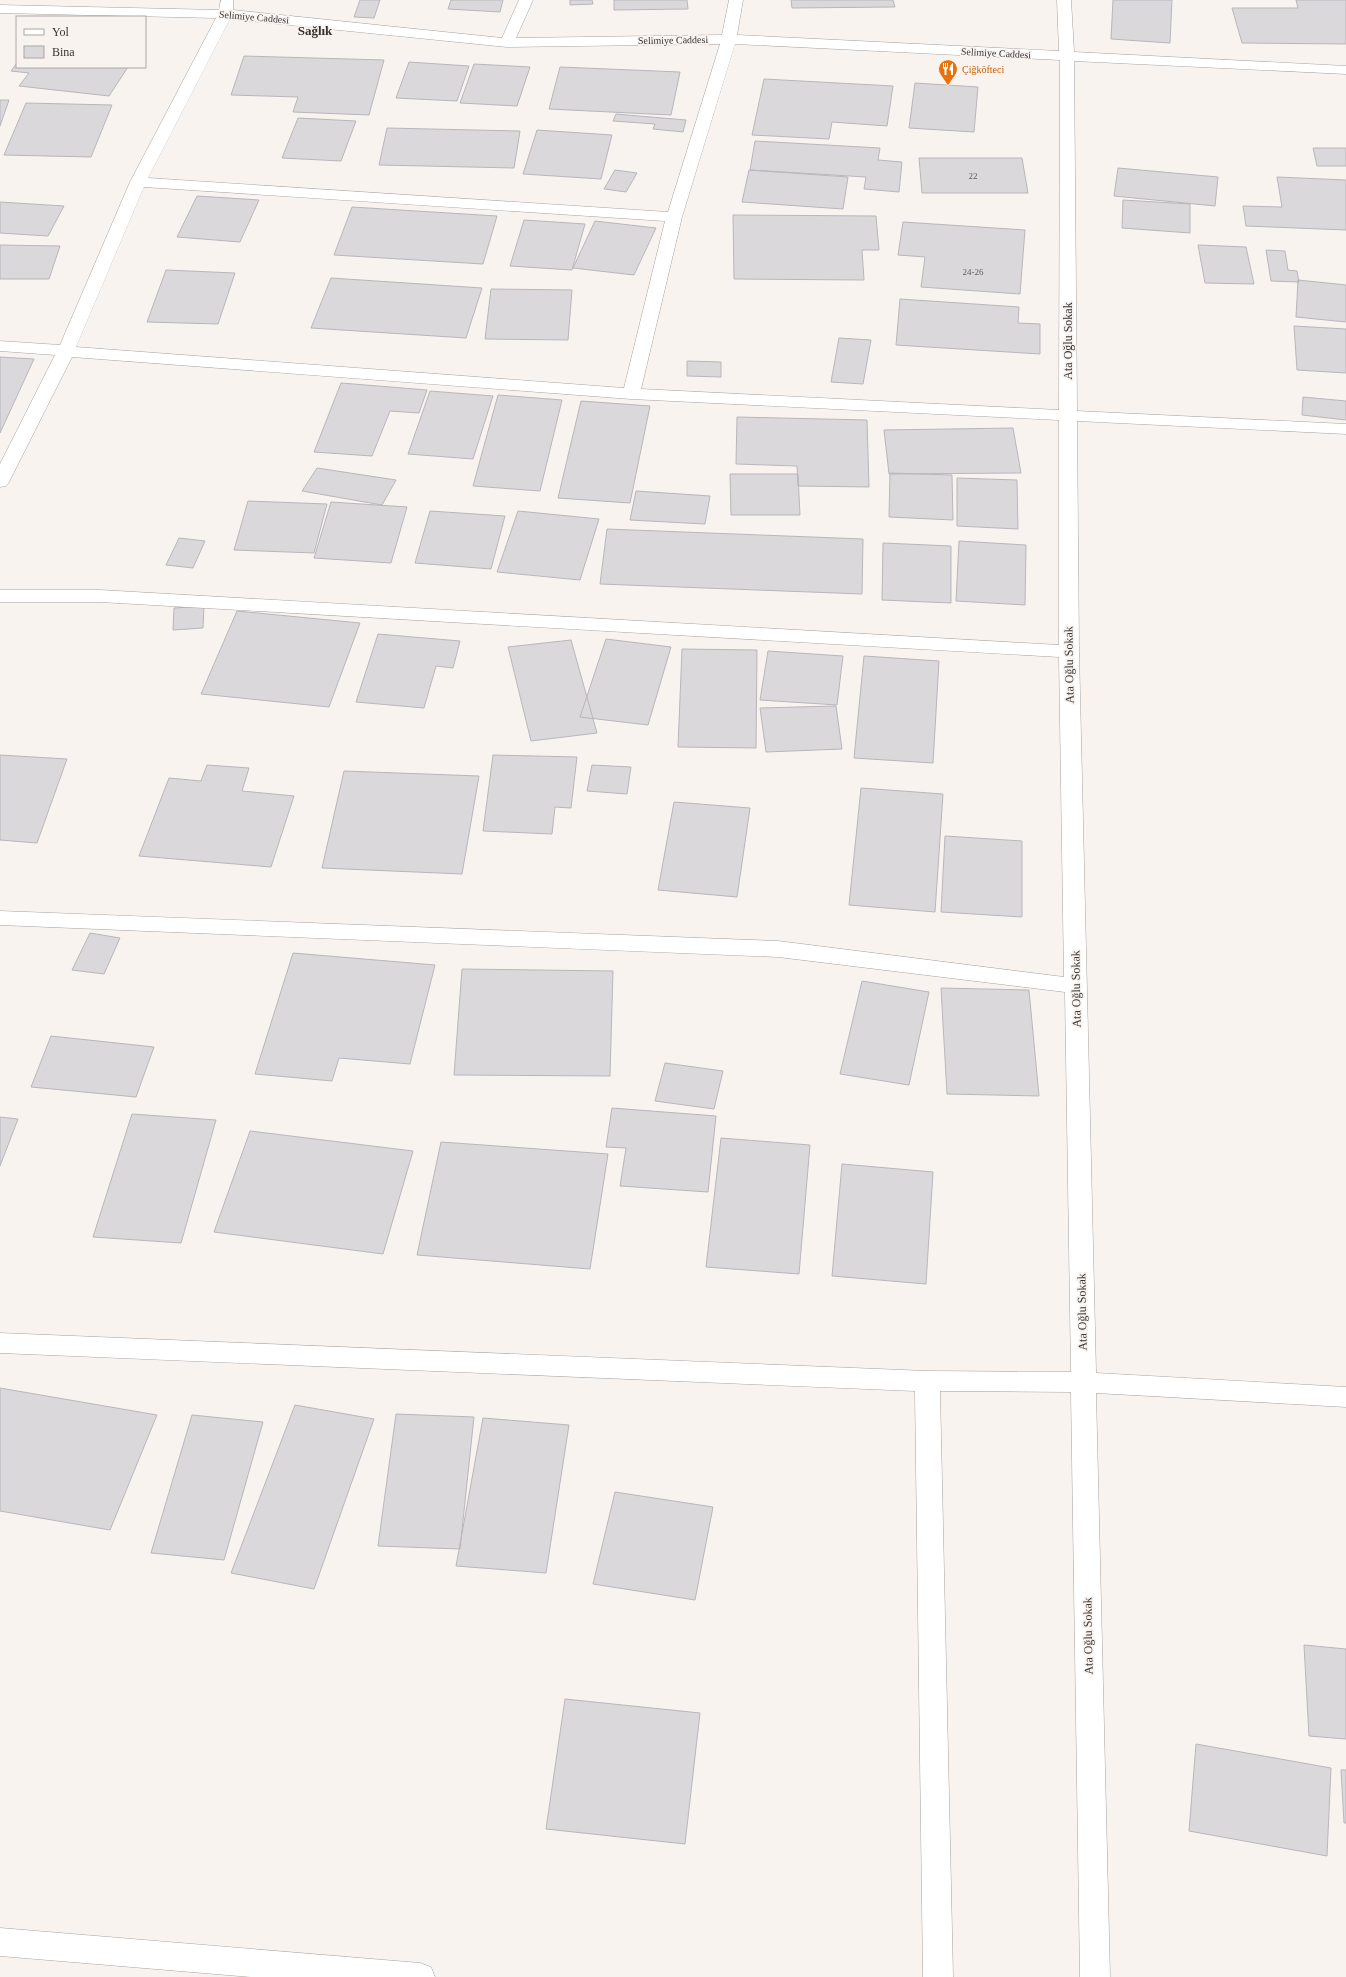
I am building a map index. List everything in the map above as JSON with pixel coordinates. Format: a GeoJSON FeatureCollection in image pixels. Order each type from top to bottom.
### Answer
{"type":"FeatureCollection","features":[{"type":"Feature","properties":{"kind":"street"},"geometry":{"type":"LineString","coordinates":[[507,43],[526,0]]}},
{"type":"Feature","properties":{"kind":"street"},"geometry":{"type":"LineString","coordinates":[[631,394],[674,217],[729,39],[736,0]]}},
{"type":"Feature","properties":{"kind":"street","name":"Ata Oğlu Sokak"},"geometry":{"type":"LineString","coordinates":[[1064,0],[1067,56],[1069,652],[1095,1977]]}},
{"type":"Feature","properties":{"kind":"street"},"geometry":{"type":"LineString","coordinates":[[0,482],[66,351],[138,182],[226,7]]}},
{"type":"Feature","properties":{"kind":"street","name":"Selimiye Caddesi"},"geometry":{"type":"LineString","coordinates":[[0,9],[226,7],[507,43],[729,39],[1346,70]]}},
{"type":"Feature","properties":{"kind":"street"},"geometry":{"type":"LineString","coordinates":[[138,182],[674,217]]}},
{"type":"Feature","properties":{"kind":"street"},"geometry":{"type":"LineString","coordinates":[[0,346],[631,394],[1346,429]]}},
{"type":"Feature","properties":{"kind":"street"},"geometry":{"type":"LineString","coordinates":[[0,596],[108,597],[1069,652]]}},
{"type":"Feature","properties":{"kind":"street"},"geometry":{"type":"LineString","coordinates":[[0,918],[778,949],[1076,986]]}},
{"type":"Feature","properties":{"kind":"street"},"geometry":{"type":"LineString","coordinates":[[0,1343],[927,1381],[1083,1382],[1346,1397]]}},
{"type":"Feature","properties":{"kind":"street"},"geometry":{"type":"LineString","coordinates":[[927,1381],[938,1977]]}},
{"type":"Feature","properties":{"kind":"street"},"geometry":{"type":"LineString","coordinates":[[0,1942],[420,1977]]}},
{"type":"Feature","properties":{"kind":"building"},"geometry":{"type":"Polygon","coordinates":[[[360,0],[380,0],[374,18],[354,17],[360,0]]]}},
{"type":"Feature","properties":{"kind":"building"},"geometry":{"type":"Polygon","coordinates":[[[451,0],[503,0],[500,12],[448,9],[451,0]]]}},
{"type":"Feature","properties":{"kind":"building"},"geometry":{"type":"Polygon","coordinates":[[[570,0],[592,0],[593,4],[570,5],[570,0]]]}},
{"type":"Feature","properties":{"kind":"building"},"geometry":{"type":"Polygon","coordinates":[[[614,0],[687,0],[688,9],[614,10],[614,0]]]}},
{"type":"Feature","properties":{"kind":"building"},"geometry":{"type":"Polygon","coordinates":[[[791,0],[893,0],[895,7],[792,8],[791,0]]]}},
{"type":"Feature","properties":{"kind":"building"},"geometry":{"type":"Polygon","coordinates":[[[1113,0],[1172,0],[1170,43],[1111,39],[1113,0]]]}},
{"type":"Feature","properties":{"kind":"building"},"geometry":{"type":"Polygon","coordinates":[[[1296,0],[1346,0],[1346,44],[1242,43],[1232,8],[1298,8],[1296,0]]]}},
{"type":"Feature","properties":{"kind":"building"},"geometry":{"type":"Polygon","coordinates":[[[244,56],[384,60],[369,115],[293,112],[298,97],[231,95],[244,56]]]}},
{"type":"Feature","properties":{"kind":"building"},"geometry":{"type":"Polygon","coordinates":[[[409,62],[469,66],[457,101],[396,98],[409,62]]]}},
{"type":"Feature","properties":{"kind":"building"},"geometry":{"type":"Polygon","coordinates":[[[16,64],[16,68],[127,68],[109,96],[19,86],[29,73],[11,71],[16,64]]]}},
{"type":"Feature","properties":{"kind":"building"},"geometry":{"type":"Polygon","coordinates":[[[474,64],[530,67],[517,106],[460,103],[474,64]]]}},
{"type":"Feature","properties":{"kind":"building"},"geometry":{"type":"Polygon","coordinates":[[[560,67],[680,72],[671,115],[549,109],[560,67]]]}},
{"type":"Feature","properties":{"kind":"building"},"geometry":{"type":"Polygon","coordinates":[[[764,79],[893,86],[887,126],[832,122],[829,139],[752,135],[764,79]]]}},
{"type":"Feature","properties":{"kind":"building"},"geometry":{"type":"Polygon","coordinates":[[[915,83],[978,87],[974,132],[909,128],[915,83]]]}},
{"type":"Feature","properties":{"kind":"building"},"geometry":{"type":"Polygon","coordinates":[[[0,100],[9,100],[0,126],[0,100]]]}},
{"type":"Feature","properties":{"kind":"building"},"geometry":{"type":"Polygon","coordinates":[[[26,103],[112,105],[91,157],[4,155],[26,103]]]}},
{"type":"Feature","properties":{"kind":"building"},"geometry":{"type":"Polygon","coordinates":[[[616,114],[686,120],[683,132],[653,129],[655,124],[613,121],[616,114]]]}},
{"type":"Feature","properties":{"kind":"building"},"geometry":{"type":"Polygon","coordinates":[[[298,118],[356,121],[341,161],[282,158],[298,118]]]}},
{"type":"Feature","properties":{"kind":"building"},"geometry":{"type":"Polygon","coordinates":[[[387,128],[520,131],[514,168],[379,165],[387,128]]]}},
{"type":"Feature","properties":{"kind":"building"},"geometry":{"type":"Polygon","coordinates":[[[537,130],[612,135],[601,179],[523,174],[537,130]]]}},
{"type":"Feature","properties":{"kind":"building"},"geometry":{"type":"Polygon","coordinates":[[[755,141],[880,148],[878,160],[902,162],[899,192],[864,189],[866,177],[750,170],[755,141]]]}},
{"type":"Feature","properties":{"kind":"building"},"geometry":{"type":"Polygon","coordinates":[[[1313,148],[1346,148],[1346,166],[1317,166],[1313,148]]]}},
{"type":"Feature","properties":{"kind":"building"},"geometry":{"type":"Polygon","coordinates":[[[919,158],[1022,158],[1028,193],[922,193],[919,158]]]}},
{"type":"Feature","properties":{"kind":"building"},"geometry":{"type":"Polygon","coordinates":[[[1118,168],[1218,177],[1215,206],[1114,196],[1118,168]]]}},
{"type":"Feature","properties":{"kind":"building"},"geometry":{"type":"Polygon","coordinates":[[[615,170],[637,173],[626,192],[604,189],[615,170]]]}},
{"type":"Feature","properties":{"kind":"building"},"geometry":{"type":"Polygon","coordinates":[[[749,170],[848,177],[843,209],[742,202],[749,170]]]}},
{"type":"Feature","properties":{"kind":"building"},"geometry":{"type":"Polygon","coordinates":[[[1277,177],[1346,180],[1346,230],[1246,226],[1243,206],[1282,207],[1277,177]]]}},
{"type":"Feature","properties":{"kind":"building"},"geometry":{"type":"Polygon","coordinates":[[[197,196],[259,200],[240,242],[177,237],[197,196]]]}},
{"type":"Feature","properties":{"kind":"building"},"geometry":{"type":"Polygon","coordinates":[[[1123,200],[1190,204],[1190,233],[1122,228],[1123,200]]]}},
{"type":"Feature","properties":{"kind":"building"},"geometry":{"type":"Polygon","coordinates":[[[0,202],[64,206],[48,236],[0,233],[0,202]]]}},
{"type":"Feature","properties":{"kind":"building"},"geometry":{"type":"Polygon","coordinates":[[[352,207],[497,216],[483,264],[334,255],[352,207]]]}},
{"type":"Feature","properties":{"kind":"building"},"geometry":{"type":"Polygon","coordinates":[[[733,215],[876,216],[879,250],[862,250],[864,280],[734,279],[733,215]]]}},
{"type":"Feature","properties":{"kind":"building"},"geometry":{"type":"Polygon","coordinates":[[[524,220],[585,224],[572,270],[510,266],[524,220]]]}},
{"type":"Feature","properties":{"kind":"building"},"geometry":{"type":"Polygon","coordinates":[[[595,221],[656,228],[634,275],[573,268],[595,221]]]}},
{"type":"Feature","properties":{"kind":"building"},"geometry":{"type":"Polygon","coordinates":[[[903,222],[1025,230],[1020,294],[921,287],[925,257],[898,255],[903,222]]]}},
{"type":"Feature","properties":{"kind":"building"},"geometry":{"type":"Polygon","coordinates":[[[0,245],[60,246],[49,279],[0,279],[0,245]]]}},
{"type":"Feature","properties":{"kind":"building"},"geometry":{"type":"Polygon","coordinates":[[[1198,245],[1246,247],[1254,284],[1205,283],[1198,245]]]}},
{"type":"Feature","properties":{"kind":"building"},"geometry":{"type":"Polygon","coordinates":[[[1266,250],[1285,251],[1288,270],[1297,271],[1299,282],[1271,281],[1266,250]]]}},
{"type":"Feature","properties":{"kind":"building"},"geometry":{"type":"Polygon","coordinates":[[[166,270],[235,273],[218,324],[147,322],[166,270]]]}},
{"type":"Feature","properties":{"kind":"building"},"geometry":{"type":"Polygon","coordinates":[[[331,278],[482,288],[466,338],[311,328],[331,278]]]}},
{"type":"Feature","properties":{"kind":"building"},"geometry":{"type":"Polygon","coordinates":[[[1298,280],[1346,285],[1346,322],[1296,317],[1298,280]]]}},
{"type":"Feature","properties":{"kind":"building"},"geometry":{"type":"Polygon","coordinates":[[[491,289],[572,290],[568,340],[485,339],[491,289]]]}},
{"type":"Feature","properties":{"kind":"building"},"geometry":{"type":"Polygon","coordinates":[[[900,299],[1019,307],[1018,323],[1040,324],[1040,354],[896,345],[900,299]]]}},
{"type":"Feature","properties":{"kind":"building"},"geometry":{"type":"Polygon","coordinates":[[[1294,326],[1346,329],[1346,373],[1297,370],[1294,326]]]}},
{"type":"Feature","properties":{"kind":"building"},"geometry":{"type":"Polygon","coordinates":[[[839,338],[871,340],[863,384],[831,382],[839,338]]]}},
{"type":"Feature","properties":{"kind":"building"},"geometry":{"type":"Polygon","coordinates":[[[0,357],[34,359],[0,433],[0,357]]]}},
{"type":"Feature","properties":{"kind":"building"},"geometry":{"type":"Polygon","coordinates":[[[687,361],[721,362],[721,377],[687,376],[687,361]]]}},
{"type":"Feature","properties":{"kind":"building"},"geometry":{"type":"Polygon","coordinates":[[[341,383],[427,390],[419,413],[390,411],[372,456],[314,452],[341,383]]]}},
{"type":"Feature","properties":{"kind":"building"},"geometry":{"type":"Polygon","coordinates":[[[430,391],[493,396],[473,459],[408,454],[430,391]]]}},
{"type":"Feature","properties":{"kind":"building"},"geometry":{"type":"Polygon","coordinates":[[[498,395],[562,400],[540,491],[473,486],[498,395]]]}},
{"type":"Feature","properties":{"kind":"building"},"geometry":{"type":"Polygon","coordinates":[[[1303,397],[1346,401],[1346,420],[1302,415],[1303,397]]]}},
{"type":"Feature","properties":{"kind":"building"},"geometry":{"type":"Polygon","coordinates":[[[581,401],[650,406],[630,503],[558,498],[581,401]]]}},
{"type":"Feature","properties":{"kind":"building"},"geometry":{"type":"Polygon","coordinates":[[[737,417],[867,420],[869,487],[798,486],[797,466],[736,464],[737,417]]]}},
{"type":"Feature","properties":{"kind":"building"},"geometry":{"type":"Polygon","coordinates":[[[1013,428],[1021,473],[889,474],[884,430],[1013,428]]]}},
{"type":"Feature","properties":{"kind":"building"},"geometry":{"type":"Polygon","coordinates":[[[317,468],[396,480],[382,505],[302,491],[317,468]]]}},
{"type":"Feature","properties":{"kind":"building"},"geometry":{"type":"Polygon","coordinates":[[[890,473],[952,475],[953,520],[889,517],[890,473]]]}},
{"type":"Feature","properties":{"kind":"building"},"geometry":{"type":"Polygon","coordinates":[[[730,474],[798,474],[800,515],[731,515],[730,474]]]}},
{"type":"Feature","properties":{"kind":"building"},"geometry":{"type":"Polygon","coordinates":[[[957,478],[1017,480],[1018,529],[957,526],[957,478]]]}},
{"type":"Feature","properties":{"kind":"building"},"geometry":{"type":"Polygon","coordinates":[[[636,491],[710,496],[705,524],[630,520],[636,491]]]}},
{"type":"Feature","properties":{"kind":"building"},"geometry":{"type":"Polygon","coordinates":[[[248,501],[327,504],[314,553],[234,550],[248,501]]]}},
{"type":"Feature","properties":{"kind":"building"},"geometry":{"type":"Polygon","coordinates":[[[331,502],[407,507],[391,563],[314,558],[331,502]]]}},
{"type":"Feature","properties":{"kind":"building"},"geometry":{"type":"Polygon","coordinates":[[[430,511],[505,516],[491,569],[415,563],[430,511]]]}},
{"type":"Feature","properties":{"kind":"building"},"geometry":{"type":"Polygon","coordinates":[[[518,511],[599,519],[580,580],[497,572],[518,511]]]}},
{"type":"Feature","properties":{"kind":"building"},"geometry":{"type":"Polygon","coordinates":[[[607,529],[863,539],[862,594],[600,584],[607,529]]]}},
{"type":"Feature","properties":{"kind":"building"},"geometry":{"type":"Polygon","coordinates":[[[179,538],[205,541],[193,568],[166,565],[179,538]]]}},
{"type":"Feature","properties":{"kind":"building"},"geometry":{"type":"Polygon","coordinates":[[[959,541],[1026,545],[1025,605],[956,601],[959,541]]]}},
{"type":"Feature","properties":{"kind":"building"},"geometry":{"type":"Polygon","coordinates":[[[883,543],[951,546],[951,603],[882,600],[883,543]]]}},
{"type":"Feature","properties":{"kind":"building"},"geometry":{"type":"Polygon","coordinates":[[[204,606],[203,628],[173,630],[174,608],[204,606]]]}},
{"type":"Feature","properties":{"kind":"building"},"geometry":{"type":"Polygon","coordinates":[[[237,611],[360,623],[329,707],[201,694],[237,611]]]}},
{"type":"Feature","properties":{"kind":"building"},"geometry":{"type":"Polygon","coordinates":[[[378,634],[460,641],[453,668],[436,666],[424,708],[356,702],[378,634]]]}},
{"type":"Feature","properties":{"kind":"building"},"geometry":{"type":"Polygon","coordinates":[[[606,639],[671,647],[648,725],[580,717],[606,639]]]}},
{"type":"Feature","properties":{"kind":"building"},"geometry":{"type":"Polygon","coordinates":[[[571,640],[597,733],[531,741],[508,647],[571,640]]]}},
{"type":"Feature","properties":{"kind":"building"},"geometry":{"type":"Polygon","coordinates":[[[682,649],[757,650],[756,748],[678,747],[682,649]]]}},
{"type":"Feature","properties":{"kind":"building"},"geometry":{"type":"Polygon","coordinates":[[[768,651],[843,656],[837,705],[760,700],[768,651]]]}},
{"type":"Feature","properties":{"kind":"building"},"geometry":{"type":"Polygon","coordinates":[[[864,656],[939,661],[933,763],[854,758],[864,656]]]}},
{"type":"Feature","properties":{"kind":"building"},"geometry":{"type":"Polygon","coordinates":[[[836,706],[842,749],[766,752],[760,708],[836,706]]]}},
{"type":"Feature","properties":{"kind":"building"},"geometry":{"type":"Polygon","coordinates":[[[0,755],[67,759],[37,843],[0,840],[0,755]]]}},
{"type":"Feature","properties":{"kind":"building"},"geometry":{"type":"Polygon","coordinates":[[[493,755],[577,757],[571,808],[555,807],[552,834],[483,831],[493,755]]]}},
{"type":"Feature","properties":{"kind":"building"},"geometry":{"type":"Polygon","coordinates":[[[207,765],[249,768],[242,791],[294,796],[271,867],[139,856],[169,778],[201,781],[207,765]]]}},
{"type":"Feature","properties":{"kind":"building"},"geometry":{"type":"Polygon","coordinates":[[[592,765],[631,767],[627,794],[587,791],[592,765]]]}},
{"type":"Feature","properties":{"kind":"building"},"geometry":{"type":"Polygon","coordinates":[[[344,771],[479,776],[462,874],[322,868],[344,771]]]}},
{"type":"Feature","properties":{"kind":"building"},"geometry":{"type":"Polygon","coordinates":[[[861,788],[943,794],[935,912],[849,905],[861,788]]]}},
{"type":"Feature","properties":{"kind":"building"},"geometry":{"type":"Polygon","coordinates":[[[674,802],[750,808],[737,897],[658,890],[674,802]]]}},
{"type":"Feature","properties":{"kind":"building"},"geometry":{"type":"Polygon","coordinates":[[[945,836],[1022,841],[1022,917],[941,912],[945,836]]]}},
{"type":"Feature","properties":{"kind":"building"},"geometry":{"type":"Polygon","coordinates":[[[90,933],[120,938],[104,974],[72,970],[90,933]]]}},
{"type":"Feature","properties":{"kind":"building"},"geometry":{"type":"Polygon","coordinates":[[[293,953],[435,965],[410,1064],[339,1058],[332,1081],[255,1074],[293,953]]]}},
{"type":"Feature","properties":{"kind":"building"},"geometry":{"type":"Polygon","coordinates":[[[462,969],[613,971],[610,1076],[454,1075],[462,969]]]}},
{"type":"Feature","properties":{"kind":"building"},"geometry":{"type":"Polygon","coordinates":[[[862,981],[929,992],[909,1085],[840,1074],[862,981]]]}},
{"type":"Feature","properties":{"kind":"building"},"geometry":{"type":"Polygon","coordinates":[[[941,988],[1029,990],[1039,1096],[947,1094],[941,988]]]}},
{"type":"Feature","properties":{"kind":"building"},"geometry":{"type":"Polygon","coordinates":[[[51,1036],[154,1047],[136,1097],[31,1087],[51,1036]]]}},
{"type":"Feature","properties":{"kind":"building"},"geometry":{"type":"Polygon","coordinates":[[[665,1063],[723,1071],[714,1109],[655,1101],[665,1063]]]}},
{"type":"Feature","properties":{"kind":"building"},"geometry":{"type":"Polygon","coordinates":[[[612,1108],[716,1116],[708,1192],[620,1186],[626,1148],[606,1147],[612,1108]]]}},
{"type":"Feature","properties":{"kind":"building"},"geometry":{"type":"Polygon","coordinates":[[[132,1114],[216,1120],[181,1243],[93,1237],[132,1114]]]}},
{"type":"Feature","properties":{"kind":"building"},"geometry":{"type":"Polygon","coordinates":[[[0,1117],[18,1119],[0,1166],[0,1117]]]}},
{"type":"Feature","properties":{"kind":"building"},"geometry":{"type":"Polygon","coordinates":[[[250,1131],[413,1151],[383,1254],[214,1232],[250,1131]]]}},
{"type":"Feature","properties":{"kind":"building"},"geometry":{"type":"Polygon","coordinates":[[[721,1138],[810,1145],[799,1274],[706,1267],[721,1138]]]}},
{"type":"Feature","properties":{"kind":"building"},"geometry":{"type":"Polygon","coordinates":[[[441,1142],[608,1154],[590,1269],[417,1255],[441,1142]]]}},
{"type":"Feature","properties":{"kind":"building"},"geometry":{"type":"Polygon","coordinates":[[[842,1164],[933,1172],[926,1284],[832,1276],[842,1164]]]}},
{"type":"Feature","properties":{"kind":"building"},"geometry":{"type":"Polygon","coordinates":[[[0,1388],[157,1415],[110,1530],[0,1511],[0,1388]]]}},
{"type":"Feature","properties":{"kind":"building"},"geometry":{"type":"Polygon","coordinates":[[[295,1405],[374,1419],[314,1589],[231,1573],[295,1405]]]}},
{"type":"Feature","properties":{"kind":"building"},"geometry":{"type":"Polygon","coordinates":[[[396,1414],[474,1417],[460,1549],[378,1546],[396,1414]]]}},
{"type":"Feature","properties":{"kind":"building"},"geometry":{"type":"Polygon","coordinates":[[[192,1415],[263,1422],[224,1560],[151,1553],[192,1415]]]}},
{"type":"Feature","properties":{"kind":"building"},"geometry":{"type":"Polygon","coordinates":[[[483,1418],[569,1425],[546,1573],[456,1566],[483,1418]]]}},
{"type":"Feature","properties":{"kind":"building"},"geometry":{"type":"Polygon","coordinates":[[[615,1492],[713,1507],[695,1600],[593,1584],[615,1492]]]}},
{"type":"Feature","properties":{"kind":"building"},"geometry":{"type":"Polygon","coordinates":[[[1304,1645],[1346,1649],[1346,1739],[1309,1736],[1304,1645]]]}},
{"type":"Feature","properties":{"kind":"building"},"geometry":{"type":"Polygon","coordinates":[[[565,1699],[700,1713],[685,1844],[546,1829],[565,1699]]]}},
{"type":"Feature","properties":{"kind":"building"},"geometry":{"type":"Polygon","coordinates":[[[1196,1744],[1331,1768],[1327,1856],[1189,1831],[1196,1744]]]}},
{"type":"Feature","properties":{"kind":"building"},"geometry":{"type":"Polygon","coordinates":[[[1341,1770],[1346,1770],[1346,1823],[1344,1823],[1341,1770]]]}},
{"type":"Feature","properties":{"kind":"place","name":"Çiğköfteci"},"geometry":{"type":"Point","coordinates":[948,86]}},
{"type":"Feature","properties":{"kind":"district","name":"Sağlık"},"geometry":{"type":"Point","coordinates":[315,30]}}]}
